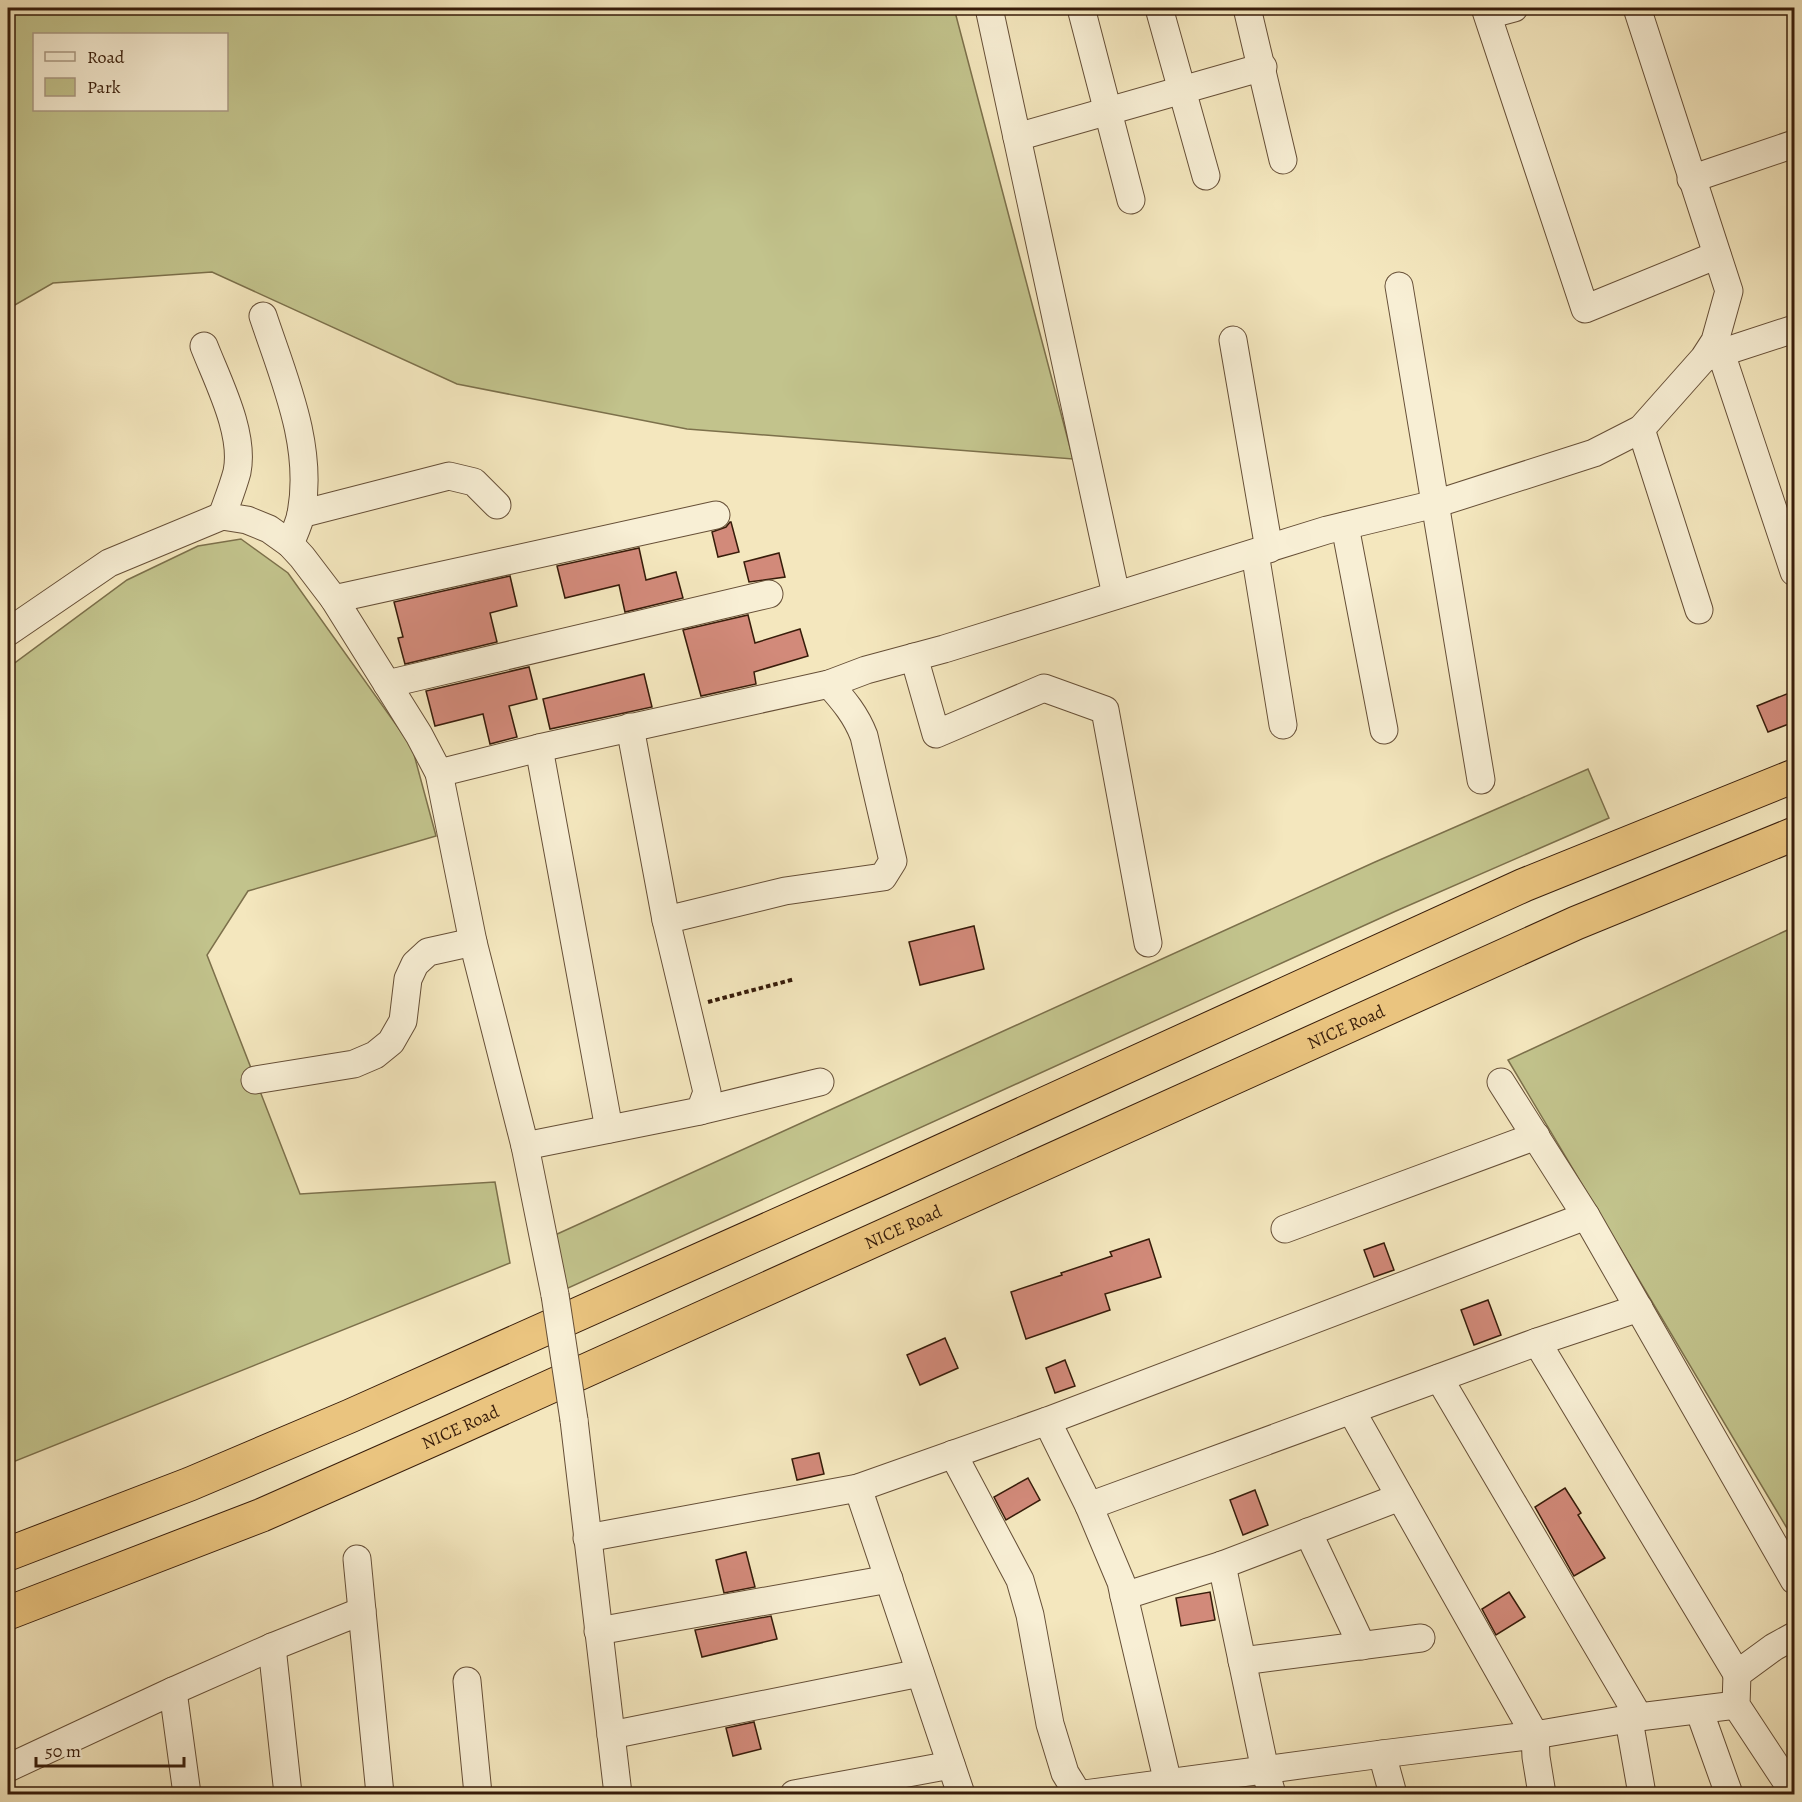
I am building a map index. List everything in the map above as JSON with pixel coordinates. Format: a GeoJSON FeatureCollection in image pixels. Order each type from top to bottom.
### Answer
{"type":"FeatureCollection","features":[{"type":"Feature","properties":{"kind":"highway"},"geometry":{"type":"LineString","coordinates":[[8,1554],[190,1484],[350,1416],[878,1180],[1524,885],[1794,776]]}},
{"type":"Feature","properties":{"kind":"highway","name":"NICE Road"},"geometry":{"type":"LineString","coordinates":[[8,1613],[262,1515],[1576,923],[1794,834]]}},
{"type":"Feature","properties":{"kind":"street"},"geometry":{"type":"LineString","coordinates":[[989,8],[1116,595]]}},
{"type":"Feature","properties":{"kind":"street"},"geometry":{"type":"LineString","coordinates":[[1081,8],[1131,200]]}},
{"type":"Feature","properties":{"kind":"street"},"geometry":{"type":"LineString","coordinates":[[1159,8],[1206,177]]}},
{"type":"Feature","properties":{"kind":"street"},"geometry":{"type":"LineString","coordinates":[[1247,8],[1263,67],[1283,160]]}},
{"type":"Feature","properties":{"kind":"street"},"geometry":{"type":"LineString","coordinates":[[1514,8],[1486,11],[1585,309],[1717,255]]}},
{"type":"Feature","properties":{"kind":"street"},"geometry":{"type":"LineString","coordinates":[[1637,8],[1729,291],[1712,356],[1794,572]]}},
{"type":"Feature","properties":{"kind":"street"},"geometry":{"type":"LineString","coordinates":[[1017,137],[1263,67]]}},
{"type":"Feature","properties":{"kind":"street"},"geometry":{"type":"LineString","coordinates":[[1691,178],[1794,144]]}},
{"type":"Feature","properties":{"kind":"street"},"geometry":{"type":"LineString","coordinates":[[1399,286],[1481,780]]}},
{"type":"Feature","properties":{"kind":"street"},"geometry":{"type":"LineString","coordinates":[[263,316],[296,417],[304,474],[301,514],[290,544]]}},
{"type":"Feature","properties":{"kind":"street"},"geometry":{"type":"LineString","coordinates":[[439,772],[630,727],[829,684],[866,670],[1345,526],[1435,504],[1594,453],[1641,429],[1712,356],[1794,329]]}},
{"type":"Feature","properties":{"kind":"street"},"geometry":{"type":"LineString","coordinates":[[1233,340],[1283,725]]}},
{"type":"Feature","properties":{"kind":"street"},"geometry":{"type":"LineString","coordinates":[[204,346],[238,442],[237,471],[222,516]]}},
{"type":"Feature","properties":{"kind":"street"},"geometry":{"type":"LineString","coordinates":[[1641,429],[1699,610]]}},
{"type":"Feature","properties":{"kind":"street"},"geometry":{"type":"LineString","coordinates":[[301,514],[449,476],[474,482],[497,505]]}},
{"type":"Feature","properties":{"kind":"street"},"geometry":{"type":"LineString","coordinates":[[334,599],[716,515]]}},
{"type":"Feature","properties":{"kind":"street"},"geometry":{"type":"LineString","coordinates":[[8,632],[109,563],[222,516],[247,520],[269,529],[290,544],[334,599],[419,735],[439,772],[473,942],[525,1146],[555,1295],[574,1420],[618,1794]]}},
{"type":"Feature","properties":{"kind":"street"},"geometry":{"type":"LineString","coordinates":[[1345,526],[1384,730]]}},
{"type":"Feature","properties":{"kind":"street"},"geometry":{"type":"LineString","coordinates":[[387,684],[769,594]]}},
{"type":"Feature","properties":{"kind":"street"},"geometry":{"type":"LineString","coordinates":[[914,657],[936,734],[1044,688],[1105,710],[1148,943]]}},
{"type":"Feature","properties":{"kind":"street"},"geometry":{"type":"LineString","coordinates":[[666,920],[785,891],[883,877],[893,861],[864,736],[849,706],[829,684]]}},
{"type":"Feature","properties":{"kind":"street"},"geometry":{"type":"LineString","coordinates":[[630,727],[666,920],[707,1092],[700,1111]]}},
{"type":"Feature","properties":{"kind":"street"},"geometry":{"type":"LineString","coordinates":[[538,748],[609,1129]]}},
{"type":"Feature","properties":{"kind":"street"},"geometry":{"type":"LineString","coordinates":[[255,1080],[354,1064],[375,1055],[391,1042],[403,1020],[408,979],[415,964],[428,952],[473,942]]}},
{"type":"Feature","properties":{"kind":"street"},"geometry":{"type":"LineString","coordinates":[[525,1146],[700,1111],[820,1082]]}},
{"type":"Feature","properties":{"kind":"street"},"geometry":{"type":"LineString","coordinates":[[1501,1082],[1586,1216],[1794,1580]]}},
{"type":"Feature","properties":{"kind":"street"},"geometry":{"type":"LineString","coordinates":[[1285,1229],[1536,1136]]}},
{"type":"Feature","properties":{"kind":"street"},"geometry":{"type":"LineString","coordinates":[[587,1538],[858,1488],[1047,1421],[1586,1216]]}},
{"type":"Feature","properties":{"kind":"street"},"geometry":{"type":"LineString","coordinates":[[1089,1506],[1538,1342],[1639,1308]]}},
{"type":"Feature","properties":{"kind":"street"},"geometry":{"type":"LineString","coordinates":[[1538,1342],[1737,1674],[1736,1705],[1794,1793]]}},
{"type":"Feature","properties":{"kind":"street"},"geometry":{"type":"LineString","coordinates":[[1439,1378],[1634,1719],[1642,1794]]}},
{"type":"Feature","properties":{"kind":"street"},"geometry":{"type":"LineString","coordinates":[[1351,1410],[1535,1735],[1542,1794]]}},
{"type":"Feature","properties":{"kind":"street"},"geometry":{"type":"LineString","coordinates":[[1047,1421],[1089,1506],[1121,1582],[1168,1784]]}},
{"type":"Feature","properties":{"kind":"street"},"geometry":{"type":"LineString","coordinates":[[953,1454],[1020,1580],[1030,1615],[1050,1724],[1065,1773],[1078,1794]]}},
{"type":"Feature","properties":{"kind":"street"},"geometry":{"type":"LineString","coordinates":[[858,1488],[961,1794]]}},
{"type":"Feature","properties":{"kind":"street"},"geometry":{"type":"LineString","coordinates":[[1124,1596],[1222,1565],[1400,1497]]}},
{"type":"Feature","properties":{"kind":"street"},"geometry":{"type":"LineString","coordinates":[[1308,1532],[1362,1646]]}},
{"type":"Feature","properties":{"kind":"street"},"geometry":{"type":"LineString","coordinates":[[357,1559],[380,1794]]}},
{"type":"Feature","properties":{"kind":"street"},"geometry":{"type":"LineString","coordinates":[[1222,1565],[1268,1782]]}},
{"type":"Feature","properties":{"kind":"street"},"geometry":{"type":"LineString","coordinates":[[598,1631],[889,1579]]}},
{"type":"Feature","properties":{"kind":"street"},"geometry":{"type":"LineString","coordinates":[[8,1768],[272,1647],[362,1611]]}},
{"type":"Feature","properties":{"kind":"street"},"geometry":{"type":"LineString","coordinates":[[1737,1674],[1774,1647],[1794,1636]]}},
{"type":"Feature","properties":{"kind":"street"},"geometry":{"type":"LineString","coordinates":[[1242,1661],[1421,1638]]}},
{"type":"Feature","properties":{"kind":"street"},"geometry":{"type":"LineString","coordinates":[[272,1647],[288,1794]]}},
{"type":"Feature","properties":{"kind":"street"},"geometry":{"type":"LineString","coordinates":[[611,1735],[920,1673]]}},
{"type":"Feature","properties":{"kind":"street"},"geometry":{"type":"LineString","coordinates":[[467,1681],[478,1794]]}},
{"type":"Feature","properties":{"kind":"street"},"geometry":{"type":"LineString","coordinates":[[173,1691],[187,1794]]}},
{"type":"Feature","properties":{"kind":"street"},"geometry":{"type":"LineString","coordinates":[[1084,1794],[1168,1784],[1268,1782],[1382,1754],[1535,1735],[1736,1705]]}},
{"type":"Feature","properties":{"kind":"street"},"geometry":{"type":"LineString","coordinates":[[1699,1710],[1729,1794]]}},
{"type":"Feature","properties":{"kind":"street"},"geometry":{"type":"LineString","coordinates":[[1382,1754],[1393,1794]]}},
{"type":"Feature","properties":{"kind":"street"},"geometry":{"type":"LineString","coordinates":[[794,1794],[951,1765]]}},
{"type":"Feature","properties":{"kind":"path"},"geometry":{"type":"LineString","coordinates":[[687,1008],[795,979]]}},
{"type":"Feature","properties":{"kind":"green space"},"geometry":{"type":"Polygon","coordinates":[[[8,8],[954,8],[1073,459],[687,429],[457,384],[212,272],[53,283],[8,309],[8,8]]]}},
{"type":"Feature","properties":{"kind":"green space"},"geometry":{"type":"Polygon","coordinates":[[[241,539],[288,573],[412,747],[436,836],[248,891],[207,955],[300,1194],[495,1182],[510,1263],[8,1464],[8,668],[127,580],[198,546],[241,539]]]}},
{"type":"Feature","properties":{"kind":"green space"},"geometry":{"type":"Polygon","coordinates":[[[1588,769],[1609,818],[1396,911],[566,1289],[555,1235],[1375,862],[1588,769]]]}},
{"type":"Feature","properties":{"kind":"green space"},"geometry":{"type":"Polygon","coordinates":[[[1794,927],[1794,1540],[1508,1060],[1794,927]]]}},
{"type":"Feature","properties":{"kind":"building"},"geometry":{"type":"Polygon","coordinates":[[[730,522],[739,552],[718,557],[712,532],[726,527],[730,522]]]}},
{"type":"Feature","properties":{"kind":"building"},"geometry":{"type":"Polygon","coordinates":[[[639,548],[646,580],[676,572],[683,598],[625,612],[619,585],[565,598],[557,566],[639,548]]]}},
{"type":"Feature","properties":{"kind":"building"},"geometry":{"type":"Polygon","coordinates":[[[779,553],[785,577],[749,582],[744,562],[779,553]]]}},
{"type":"Feature","properties":{"kind":"building"},"geometry":{"type":"Polygon","coordinates":[[[510,576],[517,606],[490,613],[497,642],[405,664],[398,638],[403,637],[394,602],[510,576]]]}},
{"type":"Feature","properties":{"kind":"building"},"geometry":{"type":"Polygon","coordinates":[[[748,615],[755,643],[800,629],[808,656],[754,672],[756,684],[701,696],[683,630],[748,615]]]}},
{"type":"Feature","properties":{"kind":"building"},"geometry":{"type":"Polygon","coordinates":[[[529,667],[537,699],[509,706],[517,737],[490,744],[483,714],[435,726],[426,691],[529,667]]]}},
{"type":"Feature","properties":{"kind":"building"},"geometry":{"type":"Polygon","coordinates":[[[644,674],[652,707],[550,729],[543,699],[644,674]]]}},
{"type":"Feature","properties":{"kind":"building"},"geometry":{"type":"Polygon","coordinates":[[[1794,691],[1794,722],[1768,732],[1757,706],[1794,691]]]}},
{"type":"Feature","properties":{"kind":"building"},"geometry":{"type":"Polygon","coordinates":[[[974,926],[984,969],[920,985],[909,942],[974,926]]]}},
{"type":"Feature","properties":{"kind":"building"},"geometry":{"type":"Polygon","coordinates":[[[1149,1239],[1161,1277],[1105,1294],[1110,1310],[1026,1339],[1011,1292],[1112,1256],[1110,1252],[1149,1239]]]}},
{"type":"Feature","properties":{"kind":"building"},"geometry":{"type":"Polygon","coordinates":[[[1384,1243],[1394,1270],[1374,1277],[1364,1250],[1384,1243]]]}},
{"type":"Feature","properties":{"kind":"building"},"geometry":{"type":"Polygon","coordinates":[[[1488,1300],[1501,1335],[1474,1345],[1461,1310],[1488,1300]]]}},
{"type":"Feature","properties":{"kind":"building"},"geometry":{"type":"Polygon","coordinates":[[[945,1338],[958,1368],[920,1385],[907,1355],[945,1338]]]}},
{"type":"Feature","properties":{"kind":"building"},"geometry":{"type":"Polygon","coordinates":[[[1065,1360],[1075,1386],[1055,1393],[1046,1368],[1065,1360]]]}},
{"type":"Feature","properties":{"kind":"building"},"geometry":{"type":"Polygon","coordinates":[[[819,1453],[824,1474],[797,1480],[792,1459],[819,1453]]]}},
{"type":"Feature","properties":{"kind":"building"},"geometry":{"type":"Polygon","coordinates":[[[1028,1478],[1040,1500],[1006,1520],[994,1497],[1028,1478]]]}},
{"type":"Feature","properties":{"kind":"building"},"geometry":{"type":"Polygon","coordinates":[[[1565,1488],[1581,1513],[1578,1515],[1605,1558],[1574,1576],[1535,1507],[1565,1488]]]}},
{"type":"Feature","properties":{"kind":"building"},"geometry":{"type":"Polygon","coordinates":[[[1255,1490],[1268,1525],[1243,1535],[1230,1500],[1255,1490]]]}},
{"type":"Feature","properties":{"kind":"building"},"geometry":{"type":"Polygon","coordinates":[[[746,1552],[755,1587],[724,1593],[716,1560],[746,1552]]]}},
{"type":"Feature","properties":{"kind":"building"},"geometry":{"type":"Polygon","coordinates":[[[1210,1592],[1215,1620],[1181,1626],[1176,1598],[1210,1592]]]}},
{"type":"Feature","properties":{"kind":"building"},"geometry":{"type":"Polygon","coordinates":[[[1509,1592],[1525,1617],[1496,1635],[1482,1609],[1509,1592]]]}},
{"type":"Feature","properties":{"kind":"building"},"geometry":{"type":"Polygon","coordinates":[[[771,1616],[777,1639],[702,1657],[695,1630],[771,1616]]]}},
{"type":"Feature","properties":{"kind":"building"},"geometry":{"type":"Polygon","coordinates":[[[754,1722],[761,1749],[733,1756],[726,1728],[754,1722]]]}}]}
